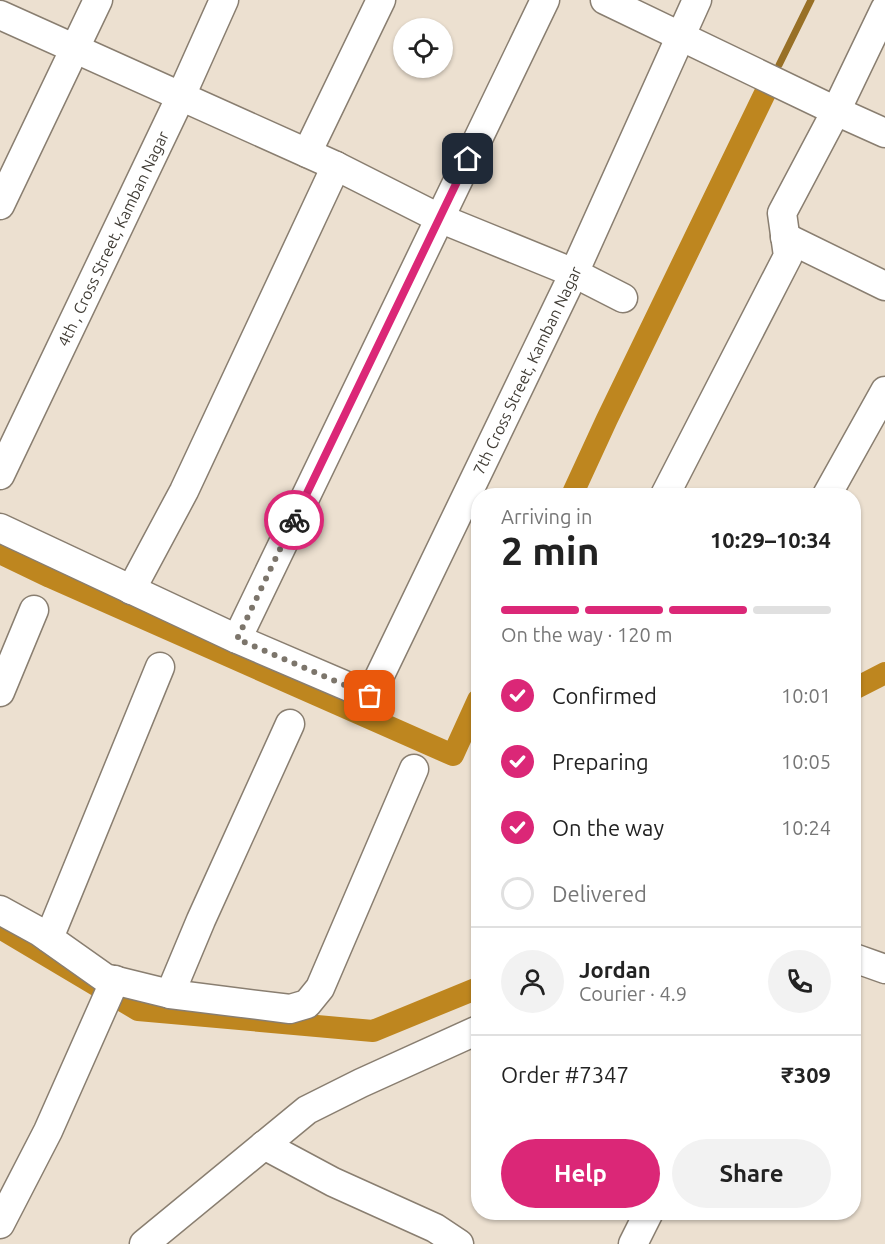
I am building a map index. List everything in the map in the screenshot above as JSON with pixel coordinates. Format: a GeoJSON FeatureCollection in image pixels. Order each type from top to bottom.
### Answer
{"type":"FeatureCollection","features":[{"type":"Feature","properties":{"kind":"street"},"geometry":{"type":"LineString","coordinates":[[0,206],[98,0]]}},
{"type":"Feature","properties":{"kind":"street","name":"4th , Cross Street, Kamban Nagar"},"geometry":{"type":"LineString","coordinates":[[0,475],[181,96],[224,0]]}},
{"type":"Feature","properties":{"kind":"street"},"geometry":{"type":"LineString","coordinates":[[307,153],[381,0]]}},
{"type":"Feature","properties":{"kind":"street"},"geometry":{"type":"LineString","coordinates":[[237,639],[545,0]]}},
{"type":"Feature","properties":{"kind":"street"},"geometry":{"type":"LineString","coordinates":[[605,0],[885,133]]}},
{"type":"Feature","properties":{"kind":"street","name":"7th Cross Street, Kamban Nagar"},"geometry":{"type":"LineString","coordinates":[[0,528],[237,639],[370,696],[574,273],[697,0]]}},
{"type":"Feature","properties":{"kind":"street"},"geometry":{"type":"LineString","coordinates":[[669,488],[788,256],[782,213],[836,111],[885,9]]}},
{"type":"Feature","properties":{"kind":"street"},"geometry":{"type":"LineString","coordinates":[[0,15],[336,166],[439,218],[574,273],[623,298]]}},
{"type":"Feature","properties":{"kind":"street"},"geometry":{"type":"LineString","coordinates":[[131,590],[184,491],[336,166]]}},
{"type":"Feature","properties":{"kind":"street"},"geometry":{"type":"LineString","coordinates":[[785,237],[885,286]]}},
{"type":"Feature","properties":{"kind":"street"},"geometry":{"type":"LineString","coordinates":[[831,488],[885,391]]}},
{"type":"Feature","properties":{"kind":"street"},"geometry":{"type":"LineString","coordinates":[[0,692],[34,610]]}},
{"type":"Feature","properties":{"kind":"street"},"geometry":{"type":"LineString","coordinates":[[49,938],[160,667]]}},
{"type":"Feature","properties":{"kind":"street"},"geometry":{"type":"LineString","coordinates":[[170,994],[290,724]]}},
{"type":"Feature","properties":{"kind":"street"},"geometry":{"type":"LineString","coordinates":[[0,910],[49,938],[105,978],[170,994],[290,1009],[307,1004],[320,988],[414,769]]}},
{"type":"Feature","properties":{"kind":"street"},"geometry":{"type":"LineString","coordinates":[[861,960],[885,969]]}},
{"type":"Feature","properties":{"kind":"street"},"geometry":{"type":"LineString","coordinates":[[0,1224],[48,1131],[115,980]]}},
{"type":"Feature","properties":{"kind":"street"},"geometry":{"type":"LineString","coordinates":[[144,1244],[306,1110],[471,1033]]}},
{"type":"Feature","properties":{"kind":"street"},"geometry":{"type":"LineString","coordinates":[[264,1145],[333,1182],[435,1228],[459,1244]]}},
{"type":"Feature","properties":{"kind":"street"},"geometry":{"type":"LineString","coordinates":[[633,1244],[645,1220]]}},
{"type":"Feature","properties":{"kind":"waterway"},"geometry":{"type":"LineString","coordinates":[[779,65],[811,0]]}},
{"type":"Feature","properties":{"kind":"waterway"},"geometry":{"type":"LineString","coordinates":[[575,488],[766,91]]}},
{"type":"Feature","properties":{"kind":"waterway"},"geometry":{"type":"LineString","coordinates":[[0,553],[453,755],[471,715]]}},
{"type":"Feature","properties":{"kind":"waterway"},"geometry":{"type":"LineString","coordinates":[[861,685],[885,673]]}},
{"type":"Feature","properties":{"kind":"waterway"},"geometry":{"type":"LineString","coordinates":[[0,928],[138,1010],[373,1031],[471,991]]}},
{"type":"Feature","properties":{"kind":"way so far"},"geometry":{"type":"LineString","coordinates":[[294,520],[237,639],[370,696]]}},
{"type":"Feature","properties":{"kind":"route"},"geometry":{"type":"LineString","coordinates":[[294,520],[468,159]]}}]}
